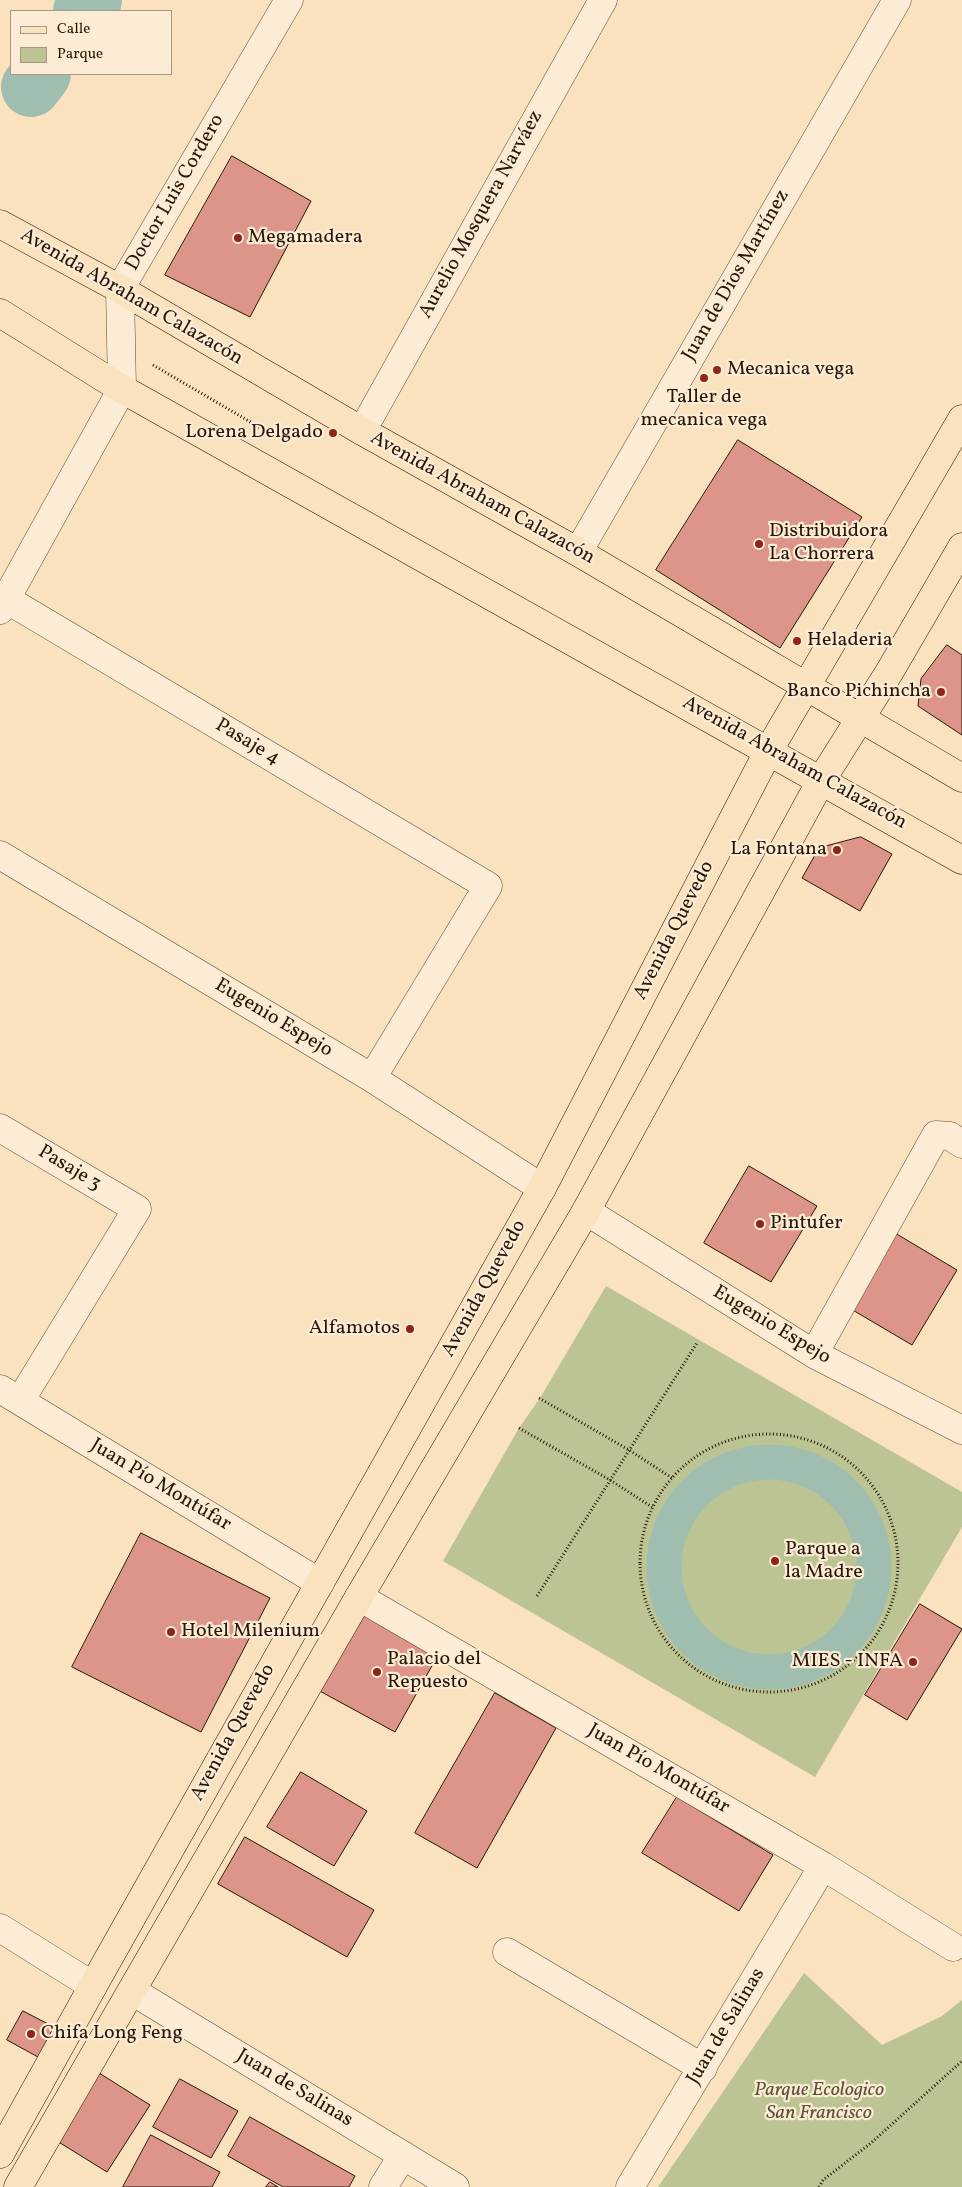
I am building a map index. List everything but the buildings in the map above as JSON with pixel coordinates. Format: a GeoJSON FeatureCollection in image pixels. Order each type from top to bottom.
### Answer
{"type":"FeatureCollection","features":[{"type":"Feature","properties":{"kind":"main road","name":"Avenida Abraham Calazacón"},"geometry":{"type":"LineString","coordinates":[[0,224],[120,289],[362,431],[578,552],[806,688],[962,778]]}},
{"type":"Feature","properties":{"kind":"main road","name":"Avenida Abraham Calazacón"},"geometry":{"type":"LineString","coordinates":[[0,313],[122,389],[822,779],[962,860]]}},
{"type":"Feature","properties":{"kind":"main road","name":"Avenida Quevedo"},"geometry":{"type":"LineString","coordinates":[[0,2154],[542,1188],[769,750],[962,419]]}},
{"type":"Feature","properties":{"kind":"main road","name":"Avenida Quevedo"},"geometry":{"type":"LineString","coordinates":[[18,2187],[359,1597],[586,1211],[822,779],[890,671],[962,547]]}},
{"type":"Feature","properties":{"kind":"street","name":"Doctor Luis Cordero"},"geometry":{"type":"LineString","coordinates":[[122,389],[120,289],[289,0]]}},
{"type":"Feature","properties":{"kind":"street","name":"Aurelio Mosquera Narváez"},"geometry":{"type":"LineString","coordinates":[[362,431],[603,0]]}},
{"type":"Feature","properties":{"kind":"street","name":"Juan de Dios Martínez"},"geometry":{"type":"LineString","coordinates":[[578,552],[897,0]]}},
{"type":"Feature","properties":{"kind":"street"},"geometry":{"type":"LineString","coordinates":[[3,605],[122,389]]}},
{"type":"Feature","properties":{"kind":"street","name":"Pasaje 4"},"geometry":{"type":"LineString","coordinates":[[3,605],[488,886],[372,1078]]}},
{"type":"Feature","properties":{"kind":"street","name":"Eugenio Espejo"},"geometry":{"type":"LineString","coordinates":[[0,855],[372,1078],[542,1188]]}},
{"type":"Feature","properties":{"kind":"street","name":"Pasaje 3"},"geometry":{"type":"LineString","coordinates":[[0,1128],[137,1209],[10,1395]]}},
{"type":"Feature","properties":{"kind":"street"},"geometry":{"type":"LineString","coordinates":[[814,1354],[936,1135],[950,1136],[962,1144]]}},
{"type":"Feature","properties":{"kind":"street","name":"Eugenio Espejo"},"geometry":{"type":"LineString","coordinates":[[586,1211],[814,1354],[962,1430]]}},
{"type":"Feature","properties":{"kind":"street","name":"Juan Pío Montúfar"},"geometry":{"type":"LineString","coordinates":[[10,1395],[320,1583]]}},
{"type":"Feature","properties":{"kind":"street","name":"Juan Pío Montúfar"},"geometry":{"type":"LineString","coordinates":[[359,1597],[823,1866],[953,1947]]}},
{"type":"Feature","properties":{"kind":"street","name":"Juan de Salinas"},"geometry":{"type":"LineString","coordinates":[[630,2187],[823,1866]]}},
{"type":"Feature","properties":{"kind":"street"},"geometry":{"type":"LineString","coordinates":[[0,1928],[93,1986]]}},
{"type":"Feature","properties":{"kind":"street"},"geometry":{"type":"LineString","coordinates":[[507,1952],[703,2068]]}},
{"type":"Feature","properties":{"kind":"street","name":"Juan de Salinas"},"geometry":{"type":"LineString","coordinates":[[132,1991],[455,2187]]}},
{"type":"Feature","properties":{"kind":"street"},"geometry":{"type":"LineString","coordinates":[[384,2187],[403,2155]]}},
{"type":"Feature","properties":{"kind":"path"},"geometry":{"type":"LineString","coordinates":[[538,1596],[697,1343]]}},
{"type":"Feature","properties":{"kind":"path"},"geometry":{"type":"LineString","coordinates":[[540,1398],[629,1450],[672,1478]]}},
{"type":"Feature","properties":{"kind":"path"},"geometry":{"type":"LineString","coordinates":[[519,1428],[610,1480],[652,1507]]}},
{"type":"Feature","properties":{"kind":"path"},"geometry":{"type":"LineString","coordinates":[[765,1434],[800,1438],[833,1451],[861,1472],[882,1500],[895,1532],[898,1567],[892,1602],[877,1634],[854,1660],[824,1680],[790,1691],[755,1692],[720,1684],[712,1680],[690,1667],[665,1642],[648,1611],[639,1576],[641,1541],[652,1507],[672,1478],[698,1455],[730,1440],[765,1434]]}},
{"type":"Feature","properties":{"kind":"path"},"geometry":{"type":"LineString","coordinates":[[818,2187],[822,2180],[871,2143],[962,2060]]}},
{"type":"Feature","properties":{"kind":"green space"},"geometry":{"type":"Polygon","coordinates":[[[606,1286],[962,1492],[962,1527],[815,1777],[443,1561],[519,1428],[540,1398],[606,1286]]]}},
{"type":"Feature","properties":{"kind":"green space","name":"Parque Ecologico San Francisco"},"geometry":{"type":"Polygon","coordinates":[[[804,1973],[882,2045],[942,2016],[962,2000],[962,2187],[658,2187],[804,1973]]]}},
{"type":"Feature","properties":{"kind":"waterway"},"geometry":{"type":"LineString","coordinates":[[84,10],[92,0]]}},
{"type":"Feature","properties":{"kind":"waterway"},"geometry":{"type":"LineString","coordinates":[[31,87],[40,75]]}},
{"type":"Feature","properties":{"kind":"waterway"},"geometry":{"type":"LineString","coordinates":[[769,1462],[789,1464],[818,1474],[836,1486],[850,1500],[866,1527],[872,1547],[874,1567],[872,1587],[862,1616],[850,1634],[836,1648],[809,1664],[789,1670],[769,1672],[749,1670],[720,1660],[702,1648],[688,1634],[672,1607],[666,1587],[664,1567],[666,1547],[676,1518],[688,1500],[702,1486],[729,1470],[749,1464],[769,1462]]}},
{"type":"Feature","properties":{"kind":"place","name":"Megamadera"},"geometry":{"type":"Point","coordinates":[238,238]}},
{"type":"Feature","properties":{"kind":"place","name":"Mecanica vega"},"geometry":{"type":"Point","coordinates":[717,370]}},
{"type":"Feature","properties":{"kind":"place","name":"Taller de mecanica vega"},"geometry":{"type":"Point","coordinates":[704,378]}},
{"type":"Feature","properties":{"kind":"place","name":"Lorena Delgado"},"geometry":{"type":"Point","coordinates":[333,433]}},
{"type":"Feature","properties":{"kind":"place","name":"Distribuidora La Chorrera"},"geometry":{"type":"Point","coordinates":[759,544]}},
{"type":"Feature","properties":{"kind":"place","name":"Heladeria"},"geometry":{"type":"Point","coordinates":[797,641]}},
{"type":"Feature","properties":{"kind":"place","name":"Banco Pichincha"},"geometry":{"type":"Point","coordinates":[941,692]}},
{"type":"Feature","properties":{"kind":"place","name":"La Fontana"},"geometry":{"type":"Point","coordinates":[837,850]}},
{"type":"Feature","properties":{"kind":"place","name":"Pintufer"},"geometry":{"type":"Point","coordinates":[760,1224]}},
{"type":"Feature","properties":{"kind":"place","name":"Alfamotos"},"geometry":{"type":"Point","coordinates":[410,1329]}},
{"type":"Feature","properties":{"kind":"place","name":"Parque a la Madre"},"geometry":{"type":"Point","coordinates":[775,1561]}},
{"type":"Feature","properties":{"kind":"place","name":"Hotel Milenium"},"geometry":{"type":"Point","coordinates":[171,1632]}},
{"type":"Feature","properties":{"kind":"place","name":"MIES - INFA"},"geometry":{"type":"Point","coordinates":[913,1662]}},
{"type":"Feature","properties":{"kind":"place","name":"Palacio del Repuesto"},"geometry":{"type":"Point","coordinates":[377,1672]}},
{"type":"Feature","properties":{"kind":"place","name":"Chifa Long Feng"},"geometry":{"type":"Point","coordinates":[31,2034]}}]}
